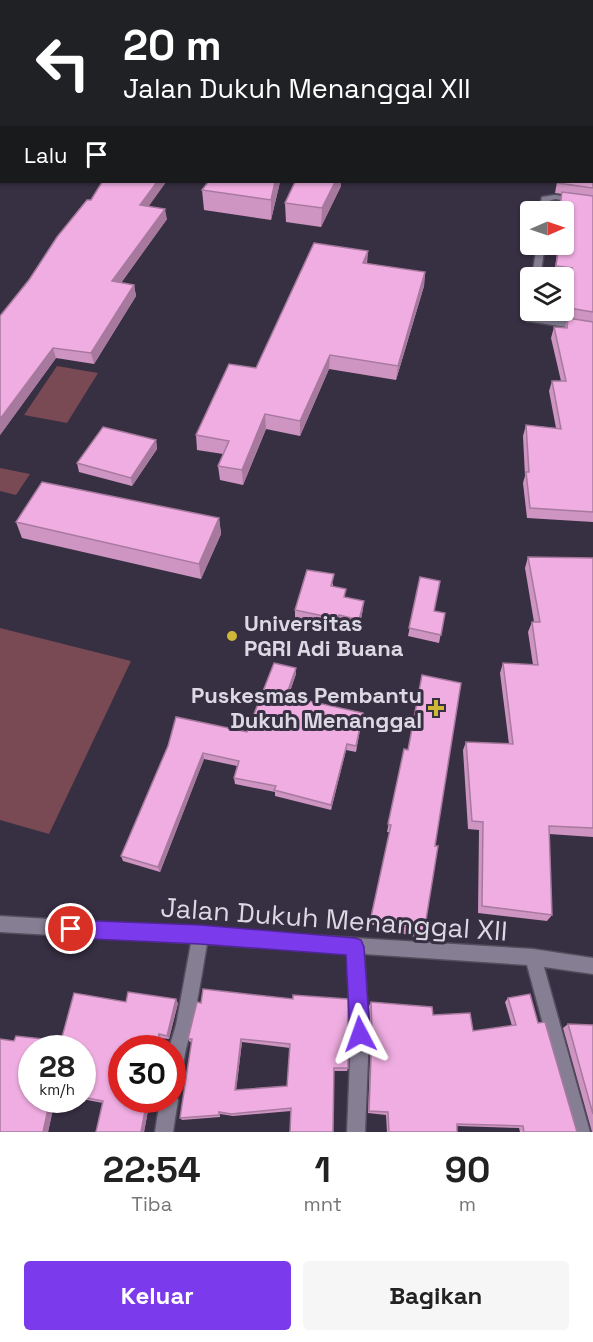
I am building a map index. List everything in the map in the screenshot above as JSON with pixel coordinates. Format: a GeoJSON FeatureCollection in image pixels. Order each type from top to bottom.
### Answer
{"type":"FeatureCollection","features":[{"type":"Feature","properties":{"kind":"street"},"geometry":{"type":"LineString","coordinates":[[545,201],[549,198],[593,203]]}},
{"type":"Feature","properties":{"kind":"street"},"geometry":{"type":"LineString","coordinates":[[538,321],[593,328]]}},
{"type":"Feature","properties":{"kind":"street","name":"Jalan Dukuh Menanggal XII"},"geometry":{"type":"LineString","coordinates":[[0,924],[533,957],[593,966]]}},
{"type":"Feature","properties":{"kind":"street"},"geometry":{"type":"LineString","coordinates":[[182,1035],[200,935]]}},
{"type":"Feature","properties":{"kind":"street"},"geometry":{"type":"LineString","coordinates":[[355,947],[360,1034],[356,1132]]}},
{"type":"Feature","properties":{"kind":"street"},"geometry":{"type":"LineString","coordinates":[[533,957],[581,1132]]}},
{"type":"Feature","properties":{"kind":"street"},"geometry":{"type":"LineString","coordinates":[[164,1132],[167,1113]]}},
{"type":"Feature","properties":{"kind":"shaded area"},"geometry":{"type":"Polygon","coordinates":[[[57,366],[98,373],[67,423],[24,415],[57,366]]]}},
{"type":"Feature","properties":{"kind":"shaded area"},"geometry":{"type":"Polygon","coordinates":[[[0,468],[30,474],[16,495],[0,491],[0,468]]]}},
{"type":"Feature","properties":{"kind":"shaded area"},"geometry":{"type":"Polygon","coordinates":[[[0,628],[131,661],[49,834],[0,820],[0,628]]]}},
{"type":"Feature","properties":{"kind":"building"},"geometry":{"type":"Polygon","coordinates":[[[101,183],[156,183],[140,205],[165,209],[112,281],[134,285],[91,353],[53,348],[0,419],[0,316],[29,280],[57,237],[87,200],[91,200],[101,183]]]}},
{"type":"Feature","properties":{"kind":"building"},"geometry":{"type":"Polygon","coordinates":[[[207,183],[275,183],[271,200],[202,190],[207,183]]]}},
{"type":"Feature","properties":{"kind":"building"},"geometry":{"type":"Polygon","coordinates":[[[295,183],[334,183],[322,208],[285,203],[295,183]]]}},
{"type":"Feature","properties":{"kind":"building"},"geometry":{"type":"Polygon","coordinates":[[[558,183],[593,183],[593,188],[558,183]]]}},
{"type":"Feature","properties":{"kind":"building"},"geometry":{"type":"Polygon","coordinates":[[[562,192],[593,196],[593,312],[574,309],[574,267],[556,266],[558,255],[574,255],[574,201],[561,201],[562,192]]]}},
{"type":"Feature","properties":{"kind":"building"},"geometry":{"type":"Polygon","coordinates":[[[314,243],[368,251],[363,263],[425,272],[398,366],[330,355],[300,421],[265,414],[242,470],[218,466],[229,441],[196,435],[229,364],[256,368],[314,243]]]}},
{"type":"Feature","properties":{"kind":"building"},"geometry":{"type":"Polygon","coordinates":[[[574,319],[593,322],[593,512],[530,508],[526,472],[529,472],[526,425],[561,429],[552,381],[566,381],[554,327],[567,328],[568,321],[574,321],[574,319]]]}},
{"type":"Feature","properties":{"kind":"building"},"geometry":{"type":"Polygon","coordinates":[[[103,427],[156,440],[131,478],[77,463],[103,427]]]}},
{"type":"Feature","properties":{"kind":"building"},"geometry":{"type":"Polygon","coordinates":[[[42,482],[219,518],[199,564],[16,522],[42,482]]]}},
{"type":"Feature","properties":{"kind":"building"},"geometry":{"type":"Polygon","coordinates":[[[528,557],[593,558],[593,828],[549,826],[552,915],[482,906],[483,822],[472,821],[466,742],[513,744],[503,663],[538,665],[532,622],[540,622],[528,557]]]}},
{"type":"Feature","properties":{"kind":"building"},"geometry":{"type":"Polygon","coordinates":[[[307,570],[334,574],[331,586],[346,589],[344,597],[364,601],[359,620],[339,615],[338,619],[295,610],[307,570]]]}},
{"type":"Feature","properties":{"kind":"building"},"geometry":{"type":"Polygon","coordinates":[[[420,577],[440,581],[434,611],[445,613],[441,635],[409,628],[420,577]]]}},
{"type":"Feature","properties":{"kind":"building"},"geometry":{"type":"Polygon","coordinates":[[[274,663],[296,668],[286,696],[363,713],[356,746],[347,744],[331,805],[274,790],[276,786],[234,778],[239,761],[203,753],[158,867],[121,856],[168,746],[176,717],[247,732],[274,663]]]}},
{"type":"Feature","properties":{"kind":"building"},"geometry":{"type":"Polygon","coordinates":[[[422,675],[461,683],[424,932],[371,917],[391,825],[388,824],[404,749],[408,750],[422,675]]]}},
{"type":"Feature","properties":{"kind":"building"},"geometry":{"type":"Polygon","coordinates":[[[203,989],[293,999],[293,995],[348,999],[348,1068],[334,1068],[333,1132],[290,1132],[291,1108],[231,1114],[219,1112],[219,1115],[180,1118],[181,1113],[186,1113],[186,1078],[192,1039],[188,1039],[197,1002],[201,1003],[203,989]],[[241,1039],[235,1090],[287,1086],[290,1044],[241,1039]]]}},
{"type":"Feature","properties":{"kind":"building"},"geometry":{"type":"Polygon","coordinates":[[[128,992],[176,999],[167,1035],[108,1035],[108,1113],[145,1113],[141,1132],[96,1132],[103,1101],[96,1100],[96,1035],[63,1035],[74,993],[126,1002],[128,992]]]}},
{"type":"Feature","properties":{"kind":"building"},"geometry":{"type":"Polygon","coordinates":[[[530,994],[538,1023],[545,1022],[577,1132],[524,1132],[523,1126],[457,1124],[457,1132],[389,1132],[388,1112],[369,1111],[371,1002],[432,1007],[433,1015],[470,1013],[473,1031],[516,1025],[508,998],[530,994]]]}},
{"type":"Feature","properties":{"kind":"building"},"geometry":{"type":"Polygon","coordinates":[[[568,1024],[593,1025],[593,1114],[568,1024]]]}},
{"type":"Feature","properties":{"kind":"building"},"geometry":{"type":"Polygon","coordinates":[[[18,1036],[18,1113],[47,1113],[43,1132],[0,1132],[0,1039],[14,1041],[18,1036]]]}},
{"type":"Feature","properties":{"kind":"place","name":"Universitas PGRI Adi Buana"},"geometry":{"type":"Point","coordinates":[232,636]}},
{"type":"Feature","properties":{"kind":"place","name":"Puskesmas Pembantu Dukuh Menanggal"},"geometry":{"type":"Point","coordinates":[436,708]}},
{"type":"Feature","properties":{"kind":"route"},"geometry":{"type":"LineString","coordinates":[[71,929],[200,935],[355,947],[360,1034]]}}]}
